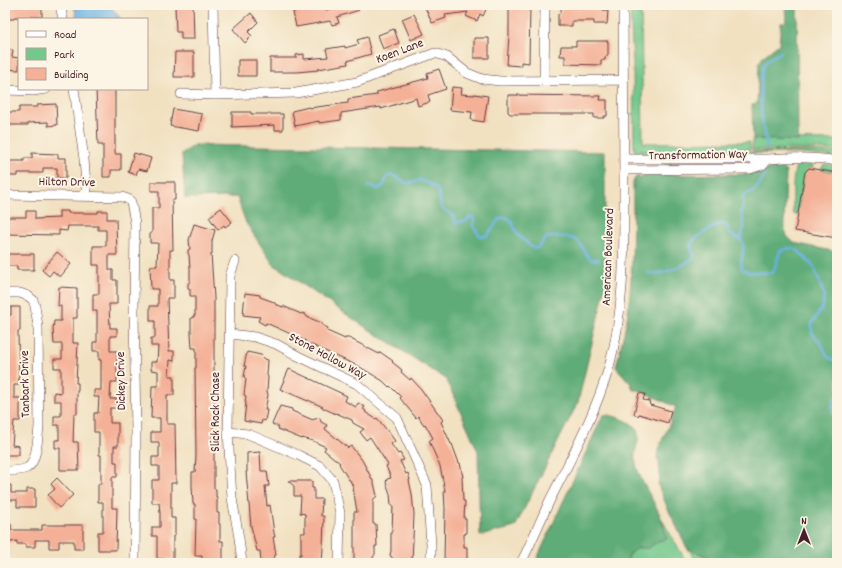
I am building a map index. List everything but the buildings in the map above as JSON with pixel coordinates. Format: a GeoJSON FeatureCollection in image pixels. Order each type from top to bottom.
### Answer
{"type":"FeatureCollection","features":[{"type":"Feature","properties":{"kind":"street"},"geometry":{"type":"LineString","coordinates":[[60,5],[62,18]]}},
{"type":"Feature","properties":{"kind":"street"},"geometry":{"type":"LineString","coordinates":[[544,81],[545,5]]}},
{"type":"Feature","properties":{"kind":"street","name":"American Boulevard"},"geometry":{"type":"LineString","coordinates":[[522,563],[549,502],[574,454],[597,402],[609,366],[620,315],[622,292],[624,170],[623,5]]}},
{"type":"Feature","properties":{"kind":"street"},"geometry":{"type":"LineString","coordinates":[[215,95],[216,6]]}},
{"type":"Feature","properties":{"kind":"street","name":"Koen Lane"},"geometry":{"type":"LineString","coordinates":[[181,94],[215,95],[296,93],[357,82],[435,52],[447,57],[467,73],[482,79],[500,81],[623,80]]}},
{"type":"Feature","properties":{"kind":"street"},"geometry":{"type":"LineString","coordinates":[[5,90],[40,90]]}},
{"type":"Feature","properties":{"kind":"street"},"geometry":{"type":"LineString","coordinates":[[74,90],[84,159],[87,197]]}},
{"type":"Feature","properties":{"kind":"street","name":"Transformation Way"},"geometry":{"type":"LineString","coordinates":[[624,159],[769,159],[797,157],[820,158],[837,161]]}},
{"type":"Feature","properties":{"kind":"street","name":"Transformation Way"},"geometry":{"type":"LineString","coordinates":[[624,170],[750,169],[762,165],[769,159]]}},
{"type":"Feature","properties":{"kind":"street","name":"Hilton Drive"},"geometry":{"type":"LineString","coordinates":[[5,195],[122,197],[128,199]]}},
{"type":"Feature","properties":{"kind":"street","name":"Dickey Drive"},"geometry":{"type":"LineString","coordinates":[[128,199],[131,202],[134,224],[136,433],[135,560],[133,563]]}},
{"type":"Feature","properties":{"kind":"street","name":"Slick Rock Chase"},"geometry":{"type":"LineString","coordinates":[[235,261],[230,276],[228,432],[232,498],[242,563]]}},
{"type":"Feature","properties":{"kind":"street","name":"Tanbark Drive"},"geometry":{"type":"LineString","coordinates":[[5,293],[20,293],[28,296],[35,306],[38,326],[39,426],[38,442],[33,462],[27,468],[5,471]]}},
{"type":"Feature","properties":{"kind":"street","name":"Stone Hollow Way"},"geometry":{"type":"LineString","coordinates":[[230,334],[255,337],[276,344],[357,384],[397,418],[428,485],[431,563]]}},
{"type":"Feature","properties":{"kind":"street"},"geometry":{"type":"LineString","coordinates":[[228,432],[248,434],[298,455],[320,466],[333,481],[340,513],[339,563]]}},
{"type":"Feature","properties":{"kind":"green space"},"geometry":{"type":"Polygon","coordinates":[[[630,5],[641,5],[643,143],[750,142],[750,150],[640,150],[640,152],[635,152],[630,5]]]}},
{"type":"Feature","properties":{"kind":"green space"},"geometry":{"type":"Polygon","coordinates":[[[785,5],[797,5],[798,141],[753,139],[752,105],[757,104],[759,62],[779,44],[781,23],[786,22],[785,5]]]}},
{"type":"Feature","properties":{"kind":"green space"},"geometry":{"type":"Polygon","coordinates":[[[753,139],[837,140],[837,151],[819,149],[752,150],[753,139]]]}},
{"type":"Feature","properties":{"kind":"green space"},"geometry":{"type":"Polygon","coordinates":[[[194,145],[605,152],[605,288],[578,402],[515,527],[480,536],[478,451],[446,379],[359,323],[273,264],[246,223],[237,197],[185,198],[182,154],[194,145]]]}},
{"type":"Feature","properties":{"kind":"green space"},"geometry":{"type":"Polygon","coordinates":[[[641,151],[666,153],[811,151],[837,153],[837,157],[794,153],[641,155],[641,151]]]}},
{"type":"Feature","properties":{"kind":"green space"},"geometry":{"type":"Polygon","coordinates":[[[800,162],[811,163],[813,168],[809,168],[805,172],[797,215],[795,215],[793,213],[793,181],[796,166],[800,162]]]}},
{"type":"Feature","properties":{"kind":"green space"},"geometry":{"type":"Polygon","coordinates":[[[665,163],[704,163],[704,165],[665,166],[665,163]]]}},
{"type":"Feature","properties":{"kind":"green space"},"geometry":{"type":"Polygon","coordinates":[[[824,164],[837,166],[837,173],[821,170],[824,164]]]}},
{"type":"Feature","properties":{"kind":"green space"},"geometry":{"type":"Polygon","coordinates":[[[781,166],[786,172],[784,227],[787,236],[794,243],[837,252],[837,563],[722,563],[687,548],[658,485],[660,477],[659,462],[657,458],[658,449],[676,407],[639,390],[633,390],[631,384],[616,367],[627,320],[630,297],[633,182],[639,175],[639,179],[641,179],[642,176],[647,175],[749,174],[781,166]]]}},
{"type":"Feature","properties":{"kind":"green space"},"geometry":{"type":"Polygon","coordinates":[[[603,415],[615,416],[631,424],[637,430],[638,438],[635,455],[636,465],[660,515],[667,539],[658,541],[649,548],[637,548],[629,555],[627,563],[535,563],[603,415]]]}},
{"type":"Feature","properties":{"kind":"green space"},"geometry":{"type":"Polygon","coordinates":[[[661,518],[687,563],[627,563],[629,555],[637,548],[648,548],[658,541],[667,539],[661,518]]]}},
{"type":"Feature","properties":{"kind":"green space"},"geometry":{"type":"Polygon","coordinates":[[[687,548],[722,563],[698,563],[687,548]]]}},
{"type":"Feature","properties":{"kind":"water"},"geometry":{"type":"Polygon","coordinates":[[[74,5],[109,5],[120,18],[77,18],[74,5]]]}},
{"type":"Feature","properties":{"kind":"waterway"},"geometry":{"type":"LineString","coordinates":[[766,148],[761,103],[763,67],[769,59],[781,52]]}},
{"type":"Feature","properties":{"kind":"waterway"},"geometry":{"type":"LineString","coordinates":[[368,187],[371,186],[378,189],[384,185],[387,177],[391,175],[406,183],[420,180],[437,189],[440,196],[441,208],[452,214],[456,223],[466,221],[470,217],[473,217],[473,226],[480,236],[487,236],[499,219],[506,217],[512,222],[519,236],[532,247],[538,248],[547,237],[569,237],[577,241],[590,259],[599,260]]}},
{"type":"Feature","properties":{"kind":"waterway"},"geometry":{"type":"LineString","coordinates":[[740,240],[744,227],[741,212],[744,204],[743,197],[745,194],[755,190],[765,176]]}},
{"type":"Feature","properties":{"kind":"waterway"},"geometry":{"type":"LineString","coordinates":[[648,273],[661,273],[690,261],[695,257],[690,246],[695,239],[710,229],[725,223],[728,227],[729,233],[742,241],[743,249],[741,265],[742,269],[748,272],[773,273],[780,251],[789,248],[796,249],[814,267],[824,295],[823,307],[812,323],[812,333],[820,342],[828,357],[837,362]]}},
{"type":"Feature","properties":{"kind":"waterway"},"geometry":{"type":"LineString","coordinates":[[837,397],[833,401],[833,412],[837,423]]}}]}
